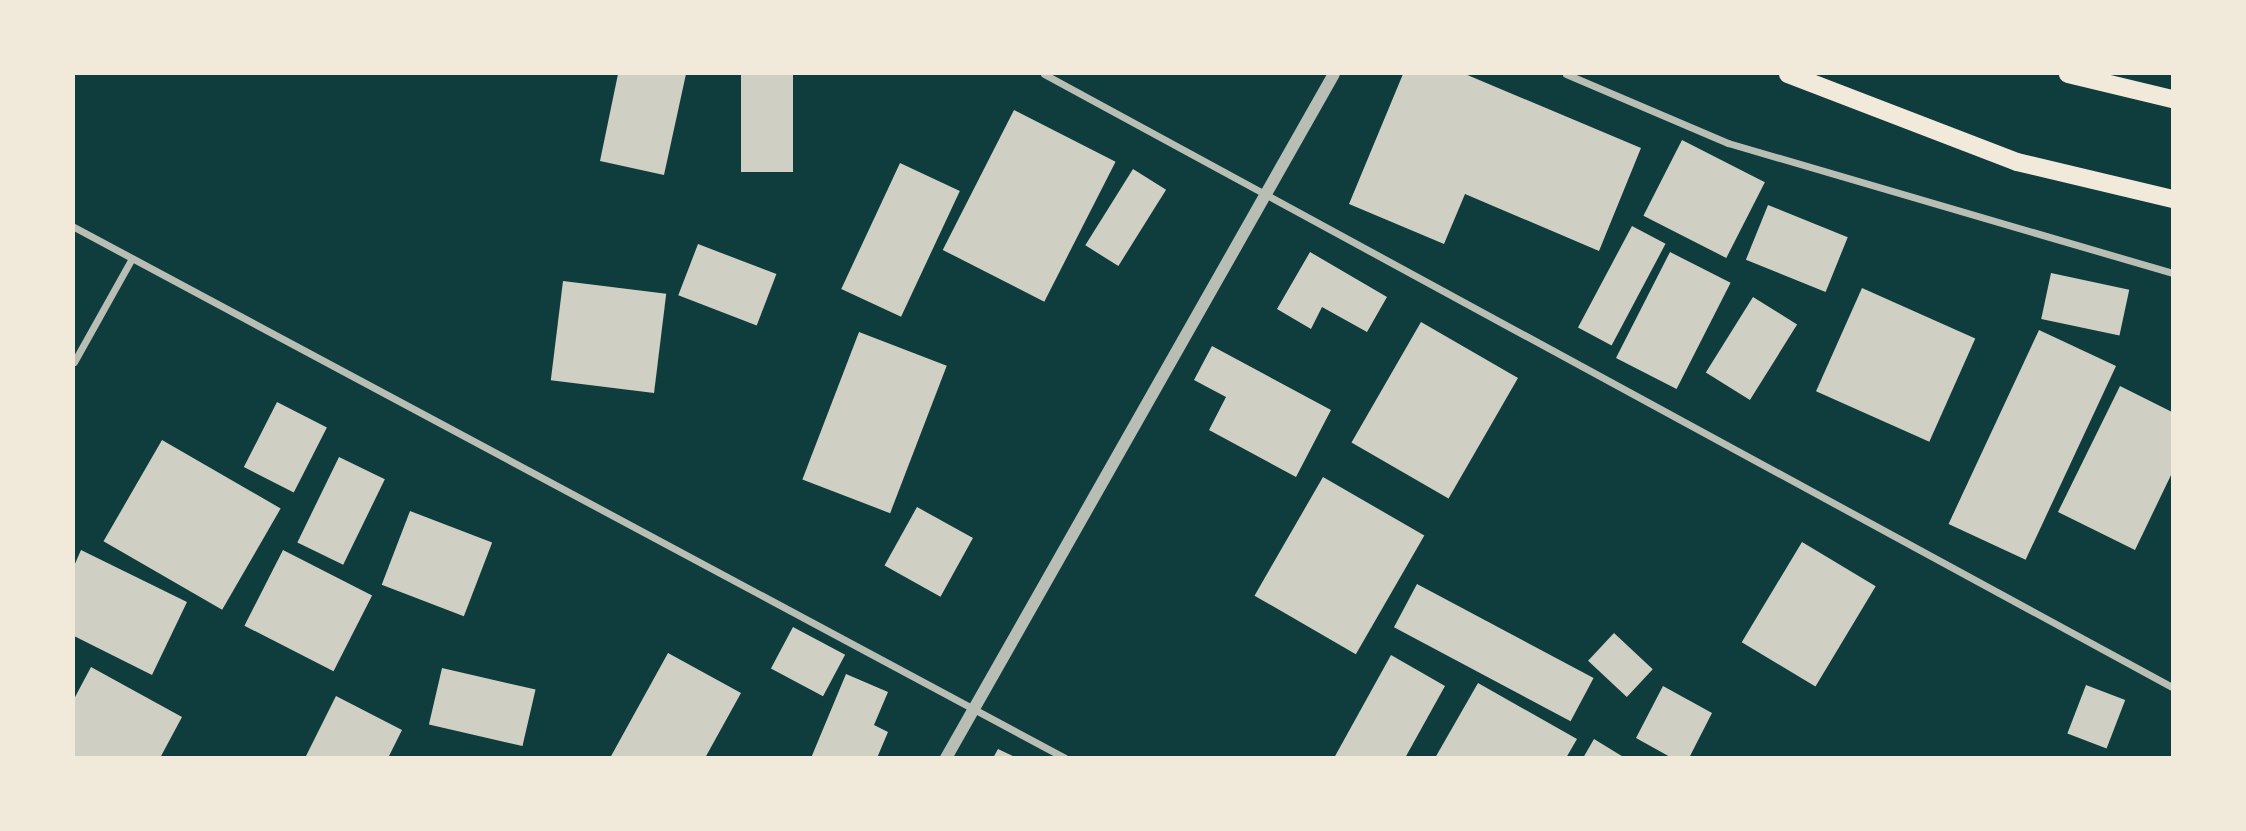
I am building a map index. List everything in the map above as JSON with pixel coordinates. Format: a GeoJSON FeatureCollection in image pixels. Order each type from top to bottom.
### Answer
{"type":"FeatureCollection","features":[{"type":"Feature","properties":{"kind":"main road"},"geometry":{"type":"LineString","coordinates":[[1788,74],[2017,162],[2172,199]]}},
{"type":"Feature","properties":{"kind":"main road"},"geometry":{"type":"LineString","coordinates":[[2068,74],[2172,99]]}},
{"type":"Feature","properties":{"kind":"street"},"geometry":{"type":"LineString","coordinates":[[1044,74],[1264,197],[2172,687]]}},
{"type":"Feature","properties":{"kind":"street"},"geometry":{"type":"LineString","coordinates":[[946,758],[971,707],[1334,74]]}},
{"type":"Feature","properties":{"kind":"street"},"geometry":{"type":"LineString","coordinates":[[1566,74],[1728,143],[2172,273]]}},
{"type":"Feature","properties":{"kind":"street"},"geometry":{"type":"LineString","coordinates":[[74,227],[131,260],[1065,758]]}},
{"type":"Feature","properties":{"kind":"street"},"geometry":{"type":"LineString","coordinates":[[74,362],[131,260]]}},
{"type":"Feature","properties":{"kind":"building"},"geometry":{"type":"Polygon","coordinates":[[[618,74],[686,74],[664,175],[600,161],[618,74]]]}},
{"type":"Feature","properties":{"kind":"building"},"geometry":{"type":"Polygon","coordinates":[[[741,74],[793,74],[793,172],[741,172],[741,74]]]}},
{"type":"Feature","properties":{"kind":"building"},"geometry":{"type":"Polygon","coordinates":[[[1403,74],[1465,74],[1641,148],[1599,251],[1465,194],[1444,244],[1349,204],[1403,74]]]}},
{"type":"Feature","properties":{"kind":"building"},"geometry":{"type":"Polygon","coordinates":[[[1014,110],[1116,162],[1044,302],[943,250],[1014,110]]]}},
{"type":"Feature","properties":{"kind":"building"},"geometry":{"type":"Polygon","coordinates":[[[1682,140],[1765,182],[1726,258],[1643,216],[1682,140]]]}},
{"type":"Feature","properties":{"kind":"building"},"geometry":{"type":"Polygon","coordinates":[[[900,163],[960,191],[901,317],[841,289],[900,163]]]}},
{"type":"Feature","properties":{"kind":"building"},"geometry":{"type":"Polygon","coordinates":[[[1133,169],[1166,190],[1118,266],[1085,245],[1133,169]]]}},
{"type":"Feature","properties":{"kind":"building"},"geometry":{"type":"Polygon","coordinates":[[[1768,205],[1848,237],[1826,292],[1746,260],[1768,205]]]}},
{"type":"Feature","properties":{"kind":"building"},"geometry":{"type":"Polygon","coordinates":[[[1632,226],[1666,244],[1612,345],[1578,328],[1632,226]]]}},
{"type":"Feature","properties":{"kind":"building"},"geometry":{"type":"Polygon","coordinates":[[[698,244],[776,274],[757,325],[678,295],[698,244]]]}},
{"type":"Feature","properties":{"kind":"building"},"geometry":{"type":"Polygon","coordinates":[[[1310,252],[1387,297],[1367,332],[1322,307],[1311,329],[1277,309],[1310,252]]]}},
{"type":"Feature","properties":{"kind":"building"},"geometry":{"type":"Polygon","coordinates":[[[1670,252],[1731,283],[1677,389],[1616,358],[1670,252]]]}},
{"type":"Feature","properties":{"kind":"building"},"geometry":{"type":"Polygon","coordinates":[[[2051,273],[2129,290],[2119,336],[2041,319],[2051,273]]]}},
{"type":"Feature","properties":{"kind":"building"},"geometry":{"type":"Polygon","coordinates":[[[563,281],[666,294],[654,393],[551,380],[563,281]]]}},
{"type":"Feature","properties":{"kind":"building"},"geometry":{"type":"Polygon","coordinates":[[[1862,288],[1975,338],[1929,442],[1816,391],[1862,288]]]}},
{"type":"Feature","properties":{"kind":"building"},"geometry":{"type":"Polygon","coordinates":[[[1753,297],[1797,325],[1750,400],[1706,372],[1753,297]]]}},
{"type":"Feature","properties":{"kind":"building"},"geometry":{"type":"Polygon","coordinates":[[[1421,322],[1518,378],[1448,498],[1352,442],[1421,322]]]}},
{"type":"Feature","properties":{"kind":"building"},"geometry":{"type":"Polygon","coordinates":[[[2039,330],[2116,366],[2026,560],[1949,524],[2039,330]]]}},
{"type":"Feature","properties":{"kind":"building"},"geometry":{"type":"Polygon","coordinates":[[[859,332],[947,366],[890,513],[802,480],[859,332]]]}},
{"type":"Feature","properties":{"kind":"building"},"geometry":{"type":"Polygon","coordinates":[[[1212,346],[1331,410],[1296,477],[1209,430],[1226,397],[1194,380],[1212,346]]]}},
{"type":"Feature","properties":{"kind":"building"},"geometry":{"type":"Polygon","coordinates":[[[2120,386],[2172,412],[2172,473],[2135,550],[2058,512],[2120,386]]]}},
{"type":"Feature","properties":{"kind":"building"},"geometry":{"type":"Polygon","coordinates":[[[277,402],[327,427],[294,492],[244,467],[277,402]]]}},
{"type":"Feature","properties":{"kind":"building"},"geometry":{"type":"Polygon","coordinates":[[[162,440],[281,508],[222,610],[104,541],[162,440]]]}},
{"type":"Feature","properties":{"kind":"building"},"geometry":{"type":"Polygon","coordinates":[[[339,457],[385,479],[343,565],[297,542],[339,457]]]}},
{"type":"Feature","properties":{"kind":"building"},"geometry":{"type":"Polygon","coordinates":[[[1323,477],[1424,536],[1356,654],[1254,596],[1323,477]]]}},
{"type":"Feature","properties":{"kind":"building"},"geometry":{"type":"Polygon","coordinates":[[[917,507],[973,538],[940,597],[885,566],[917,507]]]}},
{"type":"Feature","properties":{"kind":"building"},"geometry":{"type":"Polygon","coordinates":[[[410,511],[492,543],[464,616],[382,585],[410,511]]]}},
{"type":"Feature","properties":{"kind":"building"},"geometry":{"type":"Polygon","coordinates":[[[1802,542],[1876,586],[1815,687],[1742,642],[1802,542]]]}},
{"type":"Feature","properties":{"kind":"building"},"geometry":{"type":"Polygon","coordinates":[[[81,550],[187,602],[152,675],[74,636],[74,566],[81,550]]]}},
{"type":"Feature","properties":{"kind":"building"},"geometry":{"type":"Polygon","coordinates":[[[283,550],[372,595],[334,671],[244,626],[283,550]]]}},
{"type":"Feature","properties":{"kind":"building"},"geometry":{"type":"Polygon","coordinates":[[[1417,584],[1594,678],[1571,721],[1394,627],[1417,584]]]}},
{"type":"Feature","properties":{"kind":"building"},"geometry":{"type":"Polygon","coordinates":[[[793,627],[845,655],[823,696],[771,668],[793,627]]]}},
{"type":"Feature","properties":{"kind":"building"},"geometry":{"type":"Polygon","coordinates":[[[1614,633],[1653,669],[1627,697],[1588,661],[1614,633]]]}},
{"type":"Feature","properties":{"kind":"building"},"geometry":{"type":"Polygon","coordinates":[[[668,653],[741,693],[705,758],[610,758],[668,653]]]}},
{"type":"Feature","properties":{"kind":"building"},"geometry":{"type":"Polygon","coordinates":[[[1391,655],[1445,686],[1405,758],[1334,758],[1391,655]]]}},
{"type":"Feature","properties":{"kind":"building"},"geometry":{"type":"Polygon","coordinates":[[[91,667],[182,717],[160,758],[74,758],[74,699],[91,667]]]}},
{"type":"Feature","properties":{"kind":"building"},"geometry":{"type":"Polygon","coordinates":[[[442,668],[536,690],[522,746],[429,725],[442,668]]]}},
{"type":"Feature","properties":{"kind":"building"},"geometry":{"type":"Polygon","coordinates":[[[846,674],[888,692],[874,725],[888,732],[877,758],[811,758],[846,674]]]}},
{"type":"Feature","properties":{"kind":"building"},"geometry":{"type":"Polygon","coordinates":[[[1478,683],[1577,739],[1566,758],[1435,758],[1478,683]]]}},
{"type":"Feature","properties":{"kind":"building"},"geometry":{"type":"Polygon","coordinates":[[[2086,685],[2125,700],[2107,749],[2067,734],[2086,685]]]}},
{"type":"Feature","properties":{"kind":"building"},"geometry":{"type":"Polygon","coordinates":[[[1663,686],[1712,713],[1689,758],[1672,758],[1636,738],[1663,686]]]}},
{"type":"Feature","properties":{"kind":"building"},"geometry":{"type":"Polygon","coordinates":[[[336,696],[402,730],[388,758],[305,758],[336,696]]]}},
{"type":"Feature","properties":{"kind":"building"},"geometry":{"type":"Polygon","coordinates":[[[1594,739],[1625,758],[1583,758],[1594,739]]]}},
{"type":"Feature","properties":{"kind":"building"},"geometry":{"type":"Polygon","coordinates":[[[998,749],[1017,758],[993,758],[998,749]]]}}]}
